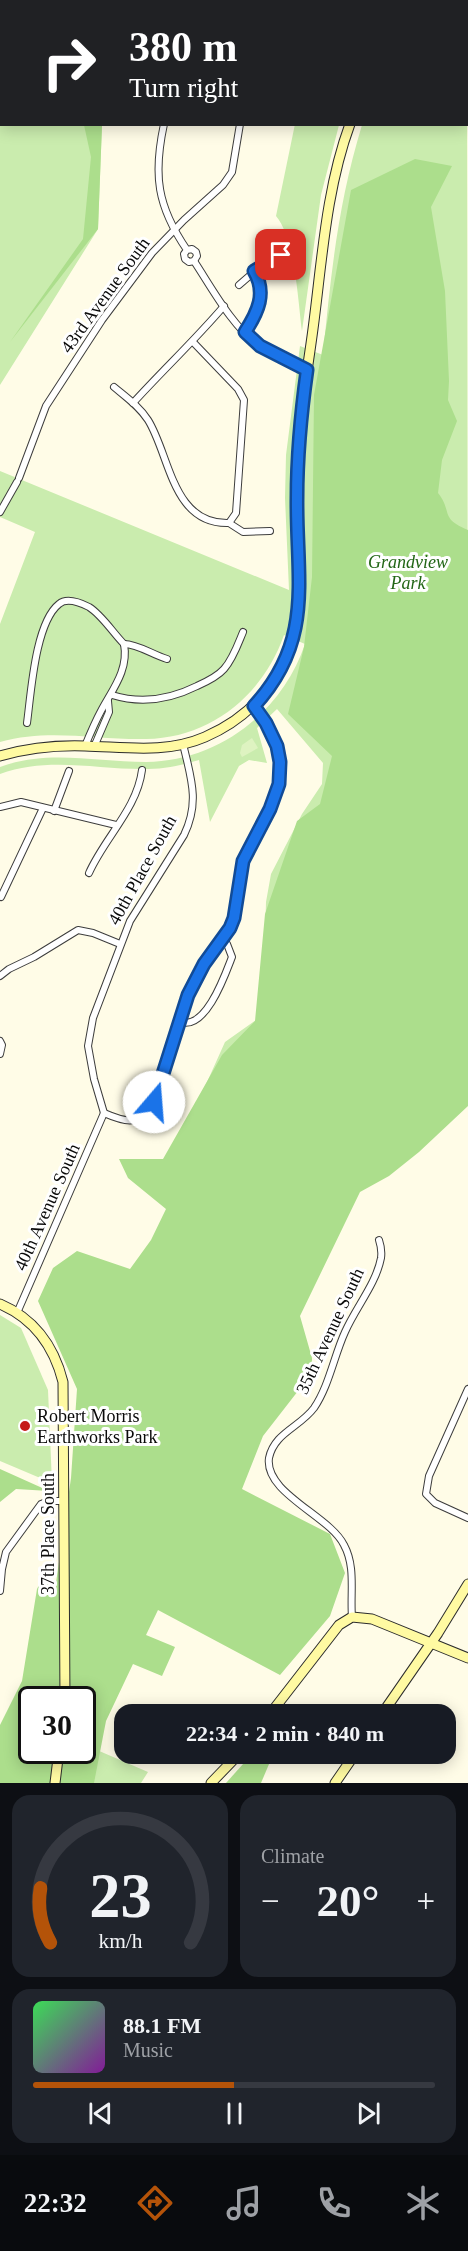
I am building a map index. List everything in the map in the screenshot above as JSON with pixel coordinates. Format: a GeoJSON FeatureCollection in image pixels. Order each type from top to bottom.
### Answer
{"type":"FeatureCollection","features":[{"type":"Feature","properties":{"kind":"street","name":"43rd Avenue South"},"geometry":{"type":"LineString","coordinates":[[0,512],[18,480],[46,406],[102,320],[152,253],[174,230],[161,193],[158,174],[158,154],[164,126]]}},
{"type":"Feature","properties":{"kind":"street"},"geometry":{"type":"LineString","coordinates":[[240,126],[232,172],[213,195],[174,230],[187,250],[184,254],[185,259],[189,262],[194,261],[224,306],[245,332],[260,346],[307,370]]}},
{"type":"Feature","properties":{"kind":"street"},"geometry":{"type":"LineString","coordinates":[[0,756],[43,748],[90,746],[135,749],[183,744],[200,739],[224,727],[254,706],[281,669],[291,646],[298,620],[297,467],[307,370],[330,204],[349,126]]}},
{"type":"Feature","properties":{"kind":"street"},"geometry":{"type":"LineString","coordinates":[[239,285],[254,271],[281,255]]}},
{"type":"Feature","properties":{"kind":"street"},"geometry":{"type":"LineString","coordinates":[[245,332],[255,316],[260,300],[259,282],[254,271]]}},
{"type":"Feature","properties":{"kind":"street"},"geometry":{"type":"LineString","coordinates":[[133,403],[173,359],[193,342],[224,306]]}},
{"type":"Feature","properties":{"kind":"street"},"geometry":{"type":"LineString","coordinates":[[193,342],[238,389],[244,400],[236,513],[229,523]]}},
{"type":"Feature","properties":{"kind":"street"},"geometry":{"type":"LineString","coordinates":[[114,387],[133,403],[149,422],[158,440],[171,480],[182,498],[204,518],[222,524],[229,523],[243,532],[270,531]]}},
{"type":"Feature","properties":{"kind":"street"},"geometry":{"type":"LineString","coordinates":[[27,723],[38,644],[58,605],[64,601],[71,601],[87,606],[124,644],[126,654],[110,698],[109,712],[90,746]]}},
{"type":"Feature","properties":{"kind":"street"},"geometry":{"type":"LineString","coordinates":[[110,698],[159,700],[201,685],[223,670],[243,632]]}},
{"type":"Feature","properties":{"kind":"street"},"geometry":{"type":"LineString","coordinates":[[124,644],[131,644],[151,655],[167,659]]}},
{"type":"Feature","properties":{"kind":"street"},"geometry":{"type":"LineString","coordinates":[[104,1113],[122,1120],[135,1120],[147,1113],[154,1102],[194,981],[234,918],[243,861],[270,809],[279,784],[280,762],[277,746],[266,723],[254,706]]}},
{"type":"Feature","properties":{"kind":"street","name":"40th Place South"},"geometry":{"type":"LineString","coordinates":[[104,1113],[90,1057],[89,1035],[120,944],[140,904],[184,835],[190,821],[194,801],[183,744]]}},
{"type":"Feature","properties":{"kind":"street"},"geometry":{"type":"LineString","coordinates":[[89,873],[99,851],[134,799],[142,770]]}},
{"type":"Feature","properties":{"kind":"street"},"geometry":{"type":"LineString","coordinates":[[54,810],[69,771]]}},
{"type":"Feature","properties":{"kind":"street"},"geometry":{"type":"LineString","coordinates":[[0,807],[21,802],[116,825]]}},
{"type":"Feature","properties":{"kind":"street"},"geometry":{"type":"LineString","coordinates":[[1,897],[43,808]]}},
{"type":"Feature","properties":{"kind":"street"},"geometry":{"type":"LineString","coordinates":[[0,976],[78,930],[93,933],[120,944]]}},
{"type":"Feature","properties":{"kind":"street"},"geometry":{"type":"LineString","coordinates":[[181,1022],[194,1022],[218,993],[232,957],[227,944],[221,939]]}},
{"type":"Feature","properties":{"kind":"street"},"geometry":{"type":"LineString","coordinates":[[0,1041],[2,1045],[0,1054]]}},
{"type":"Feature","properties":{"kind":"street","name":"40th Avenue South"},"geometry":{"type":"LineString","coordinates":[[16,1312],[104,1113]]}},
{"type":"Feature","properties":{"kind":"street","name":"35th Avenue South"},"geometry":{"type":"LineString","coordinates":[[352,1617],[351,1567],[346,1547],[328,1525],[278,1484],[269,1464],[276,1441],[305,1419],[317,1402],[343,1335],[381,1259],[382,1250],[379,1240]]}},
{"type":"Feature","properties":{"kind":"street"},"geometry":{"type":"LineString","coordinates":[[0,1304],[16,1312]]}},
{"type":"Feature","properties":{"kind":"street","name":"37th Place South"},"geometry":{"type":"LineString","coordinates":[[16,1312],[43,1336],[52,1349],[63,1382],[65,1686]]}},
{"type":"Feature","properties":{"kind":"street"},"geometry":{"type":"LineString","coordinates":[[468,1389],[429,1476],[426,1494],[435,1503],[468,1518]]}},
{"type":"Feature","properties":{"kind":"street"},"geometry":{"type":"LineString","coordinates":[[0,1592],[2,1569],[10,1545],[41,1504],[49,1501],[64,1501]]}},
{"type":"Feature","properties":{"kind":"street"},"geometry":{"type":"LineString","coordinates":[[389,1704],[468,1584]]}},
{"type":"Feature","properties":{"kind":"street"},"geometry":{"type":"LineString","coordinates":[[278,1704],[334,1630],[352,1617],[372,1619],[468,1658]]}},
{"type":"Feature","properties":{"kind":"street"},"geometry":{"type":"LineString","coordinates":[[55,1783],[57,1764]]}},
{"type":"Feature","properties":{"kind":"street"},"geometry":{"type":"LineString","coordinates":[[210,1783],[229,1764]]}},
{"type":"Feature","properties":{"kind":"street"},"geometry":{"type":"LineString","coordinates":[[335,1783],[349,1764]]}},
{"type":"Feature","properties":{"kind":"green space"},"geometry":{"type":"Polygon","coordinates":[[[0,126],[102,126],[98,229],[0,385],[0,126]]]}},
{"type":"Feature","properties":{"kind":"green space"},"geometry":{"type":"Polygon","coordinates":[[[84,126],[102,126],[98,229],[10,342],[83,239],[91,157],[84,126]]]}},
{"type":"Feature","properties":{"kind":"green space"},"geometry":{"type":"Polygon","coordinates":[[[295,126],[339,126],[321,195],[302,331],[292,254],[288,239],[276,216],[295,126]]]}},
{"type":"Feature","properties":{"kind":"green space","name":"Grandview Park"},"geometry":{"type":"Polygon","coordinates":[[[362,126],[467,126],[468,851],[172,1160],[225,1042],[256,1020],[264,973],[266,902],[271,874],[302,814],[322,784],[323,763],[277,709],[257,728],[267,763],[249,760],[239,766],[210,822],[199,760],[155,769],[55,765],[18,769],[0,774],[0,767],[36,759],[72,758],[146,762],[198,753],[244,728],[264,711],[281,691],[295,669],[305,644],[284,635],[275,657],[248,694],[232,709],[192,731],[170,737],[146,739],[55,735],[0,742],[0,624],[35,532],[0,517],[0,471],[289,590],[285,498],[286,455],[300,346],[323,355],[341,211],[362,126]]]}},
{"type":"Feature","properties":{"kind":"green space","name":"Grandview Park"},"geometry":{"type":"Polygon","coordinates":[[[415,159],[452,166],[431,207],[445,291],[448,400],[457,421],[442,460],[438,493],[453,522],[468,530],[468,1106],[419,1152],[389,1176],[360,1192],[300,1316],[312,1358],[312,1373],[263,1436],[242,1489],[330,1534],[345,1573],[330,1616],[280,1675],[158,1610],[146,1635],[175,1647],[162,1676],[133,1664],[106,1721],[94,1783],[0,1783],[0,1725],[18,1689],[18,1764],[96,1764],[96,1686],[20,1686],[37,1589],[46,1572],[55,1590],[71,1478],[77,1389],[38,1301],[53,1268],[77,1251],[130,1269],[151,1240],[166,1209],[128,1178],[119,1159],[163,1159],[222,1055],[255,1021],[265,914],[297,821],[320,804],[332,756],[288,714],[304,647],[312,577],[314,395],[351,190],[415,159]]]}},
{"type":"Feature","properties":{"kind":"green space"},"geometry":{"type":"Polygon","coordinates":[[[252,738],[258,748],[242,757],[240,753],[242,745],[252,738]]]}},
{"type":"Feature","properties":{"kind":"green space","name":"Robert Morris Earthworks Park"},"geometry":{"type":"Polygon","coordinates":[[[0,1315],[21,1328],[48,1390],[52,1483],[0,1461],[0,1315]]]}},
{"type":"Feature","properties":{"kind":"green space"},"geometry":{"type":"Polygon","coordinates":[[[0,1469],[49,1491],[16,1489],[0,1502],[0,1469]]]}},
{"type":"Feature","properties":{"kind":"green space"},"geometry":{"type":"Polygon","coordinates":[[[96,1750],[114,1757],[114,1764],[129,1764],[148,1772],[141,1783],[64,1783],[74,1764],[96,1764],[96,1750]]]}},
{"type":"Feature","properties":{"kind":"green space"},"geometry":{"type":"Polygon","coordinates":[[[243,1764],[269,1764],[261,1783],[226,1783],[243,1764]]]}},
{"type":"Feature","properties":{"kind":"place","name":"Robert Morris Earthworks Park"},"geometry":{"type":"Point","coordinates":[25,1426]}},
{"type":"Feature","properties":{"kind":"route"},"geometry":{"type":"LineString","coordinates":[[154,1102],[194,981],[214,948],[230,928],[234,918],[243,861],[275,799],[281,772],[277,746],[266,723],[254,706],[281,669],[291,646],[298,620],[297,467],[307,370],[260,346],[245,332],[258,309],[261,294],[254,271],[281,255]]}}]}
